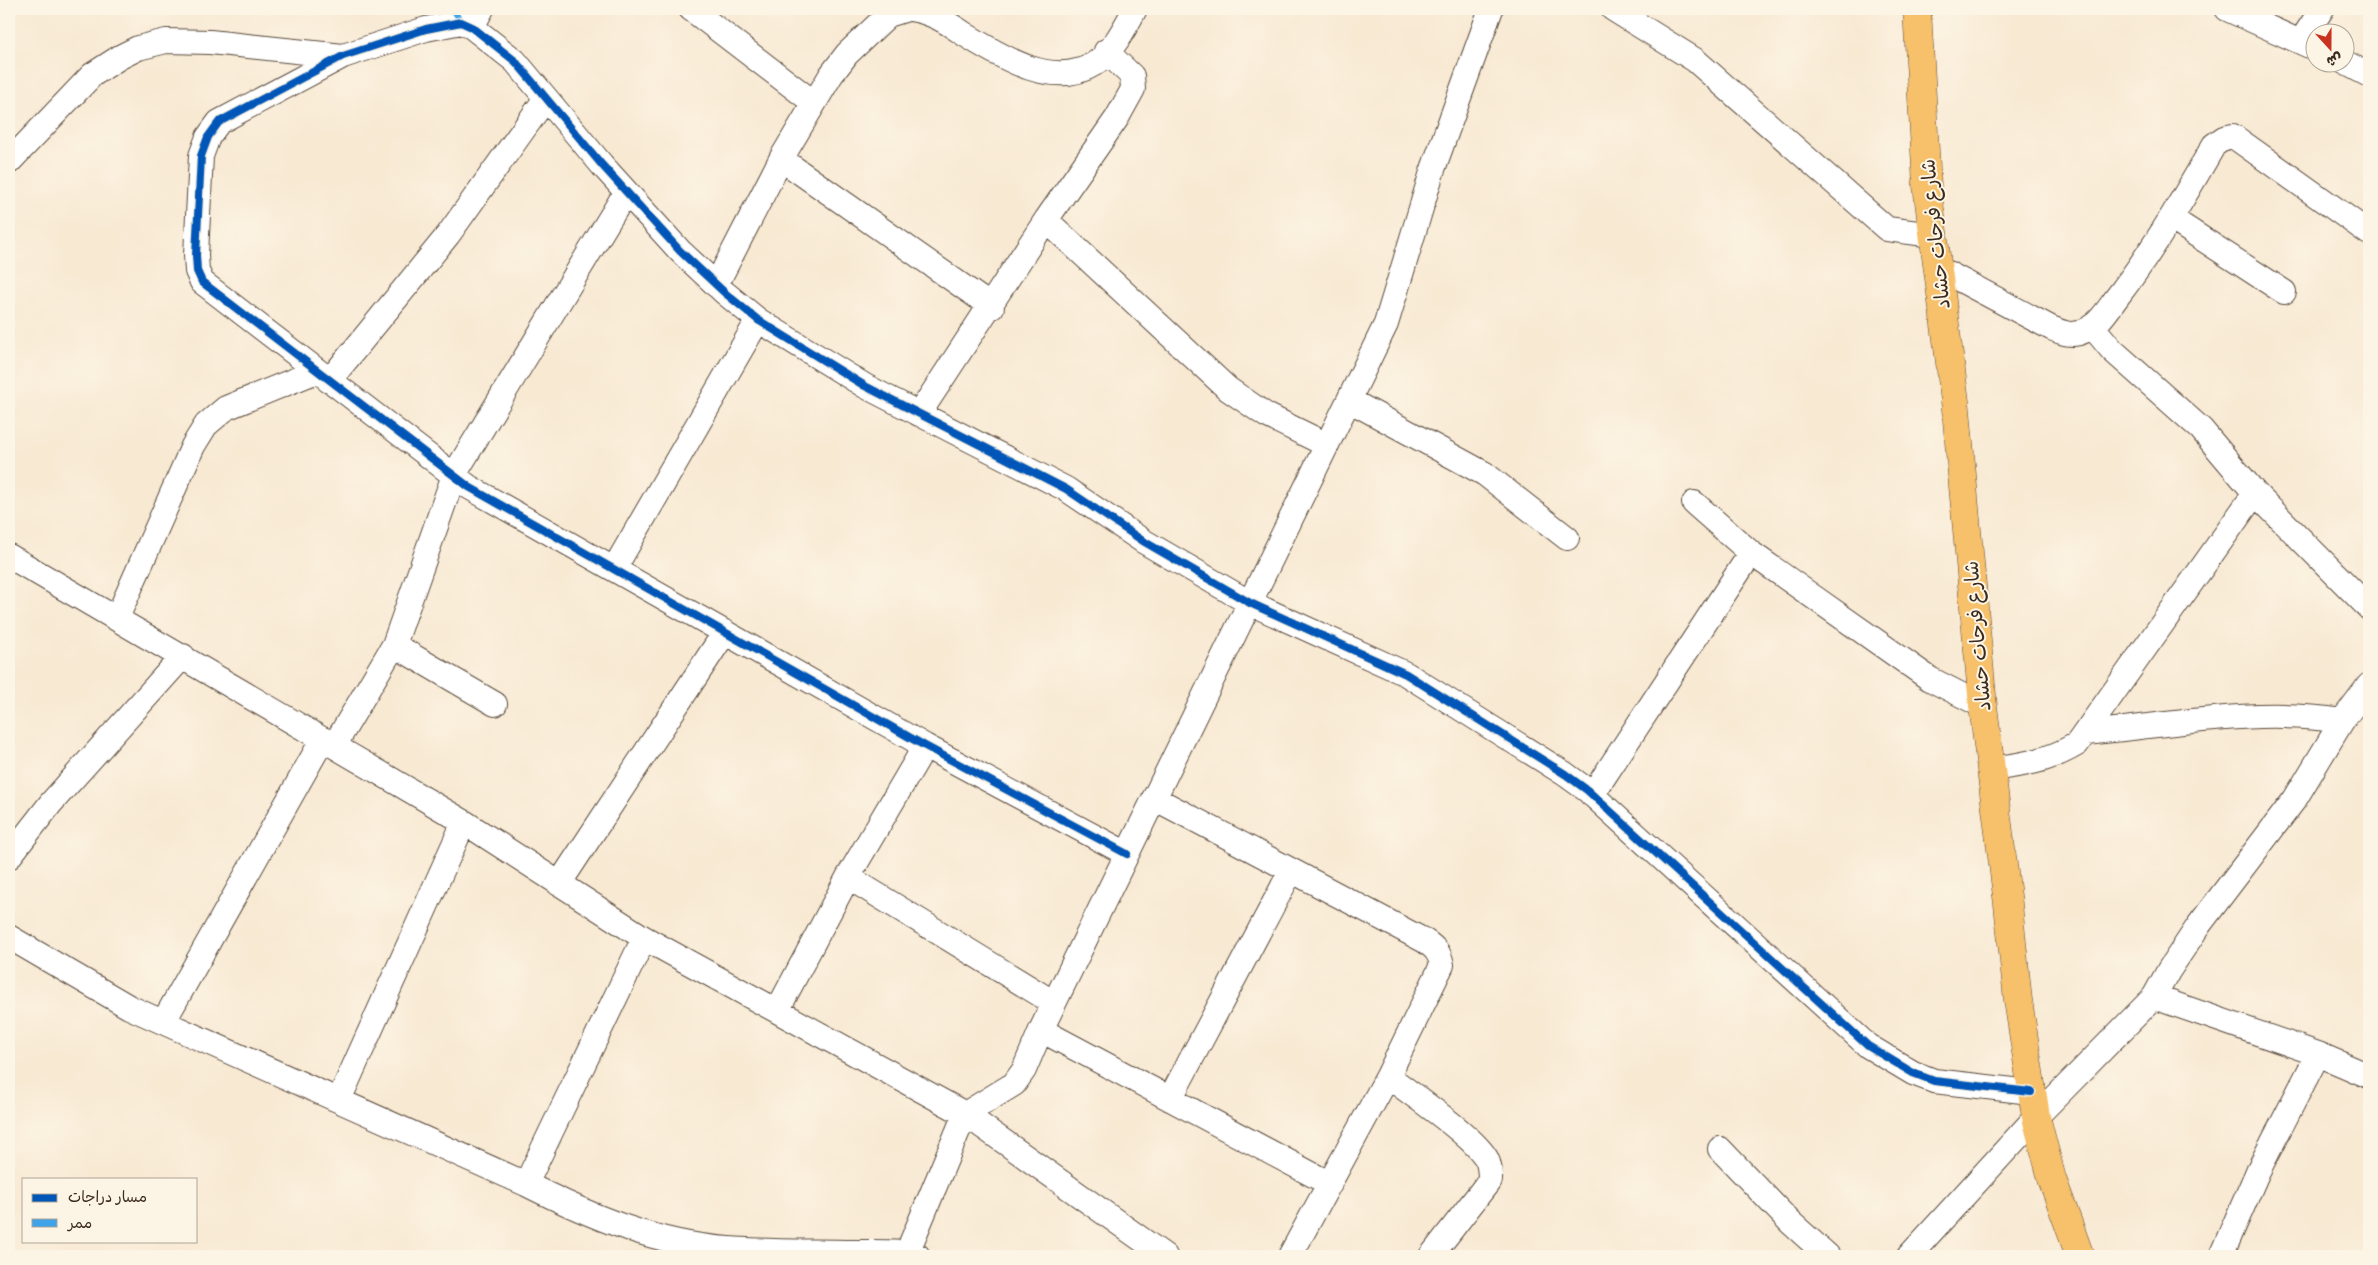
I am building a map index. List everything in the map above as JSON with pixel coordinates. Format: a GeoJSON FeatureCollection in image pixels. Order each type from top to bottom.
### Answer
{"type":"FeatureCollection","features":[{"type":"Feature","properties":{"kind":"main road","name":"شارع فرحات حشاد"},"geometry":{"type":"LineString","coordinates":[[1917,9],[1927,186],[1957,419],[1982,706],[2033,1105],[2052,1179],[2080,1256]]}},
{"type":"Feature","properties":{"kind":"street"},"geometry":{"type":"LineString","coordinates":[[691,9],[814,103]]}},
{"type":"Feature","properties":{"kind":"street"},"geometry":{"type":"LineString","coordinates":[[716,285],[780,159],[831,75],[868,33],[888,15],[909,9],[926,11],[994,53],[1049,74],[1080,70],[1095,64],[1121,35],[1135,9]]}},
{"type":"Feature","properties":{"kind":"street"},"geometry":{"type":"LineString","coordinates":[[9,937],[129,1006],[526,1184],[658,1248],[912,1255],[965,1114],[1014,1084],[1024,1070],[1041,1030],[1386,324],[1432,172],[1491,9]]}},
{"type":"Feature","properties":{"kind":"street"},"geometry":{"type":"LineString","coordinates":[[1613,9],[1695,60],[1887,229],[1933,235]]}},
{"type":"Feature","properties":{"kind":"street"},"geometry":{"type":"LineString","coordinates":[[2227,9],[2306,44]]}},
{"type":"Feature","properties":{"kind":"street"},"geometry":{"type":"LineString","coordinates":[[2317,22],[2322,9]]}},
{"type":"Feature","properties":{"kind":"street"},"geometry":{"type":"LineString","coordinates":[[1127,854],[925,746],[469,487],[202,282],[197,271],[196,255],[201,156],[208,137],[219,122],[343,56],[426,29],[477,18],[680,252],[758,320],[865,386],[1066,489],[1143,541],[1250,603],[1406,674],[1565,774],[1592,795],[1868,1046],[1906,1069],[1934,1081],[2033,1105]]}},
{"type":"Feature","properties":{"kind":"street"},"geometry":{"type":"LineString","coordinates":[[9,162],[92,75],[138,48],[166,41],[210,42],[343,56]]}},
{"type":"Feature","properties":{"kind":"street"},"geometry":{"type":"LineString","coordinates":[[920,414],[992,307],[1046,220],[1117,118],[1133,89],[1132,76],[1106,51]]}},
{"type":"Feature","properties":{"kind":"street"},"geometry":{"type":"LineString","coordinates":[[2356,68],[2369,75]]}},
{"type":"Feature","properties":{"kind":"street"},"geometry":{"type":"LineString","coordinates":[[117,618],[192,446],[206,425],[226,408],[323,376],[448,235],[546,98]]}},
{"type":"Feature","properties":{"kind":"street"},"geometry":{"type":"LineString","coordinates":[[1938,268],[2051,328],[2070,335],[2084,331],[2100,320],[2137,271],[2172,219],[2214,146],[2224,138],[2233,136],[2369,233]]}},
{"type":"Feature","properties":{"kind":"street"},"geometry":{"type":"LineString","coordinates":[[780,159],[992,307]]}},
{"type":"Feature","properties":{"kind":"street"},"geometry":{"type":"LineString","coordinates":[[164,1021],[329,742],[394,645],[454,475],[626,192]]}},
{"type":"Feature","properties":{"kind":"street"},"geometry":{"type":"LineString","coordinates":[[2172,219],[2284,292]]}},
{"type":"Feature","properties":{"kind":"street"},"geometry":{"type":"LineString","coordinates":[[1046,220],[1228,389],[1266,415],[1327,445]]}},
{"type":"Feature","properties":{"kind":"street"},"geometry":{"type":"LineString","coordinates":[[614,570],[758,320]]}},
{"type":"Feature","properties":{"kind":"street"},"geometry":{"type":"LineString","coordinates":[[2092,326],[2112,350],[2201,429],[2255,493],[2369,608]]}},
{"type":"Feature","properties":{"kind":"street"},"geometry":{"type":"LineString","coordinates":[[1349,400],[1485,474],[1567,538]]}},
{"type":"Feature","properties":{"kind":"street"},"geometry":{"type":"LineString","coordinates":[[1990,769],[2037,762],[2058,755],[2077,744],[2255,493]]}},
{"type":"Feature","properties":{"kind":"street"},"geometry":{"type":"LineString","coordinates":[[1694,503],[1751,553],[1930,679],[1982,706]]}},
{"type":"Feature","properties":{"kind":"street"},"geometry":{"type":"LineString","coordinates":[[1592,795],[1751,553]]}},
{"type":"Feature","properties":{"kind":"street"},"geometry":{"type":"LineString","coordinates":[[9,556],[464,822],[644,938],[965,1114],[1165,1256]]}},
{"type":"Feature","properties":{"kind":"street"},"geometry":{"type":"LineString","coordinates":[[559,884],[725,632]]}},
{"type":"Feature","properties":{"kind":"street"},"geometry":{"type":"LineString","coordinates":[[394,645],[495,704]]}},
{"type":"Feature","properties":{"kind":"street"},"geometry":{"type":"LineString","coordinates":[[9,857],[51,803],[183,656]]}},
{"type":"Feature","properties":{"kind":"street"},"geometry":{"type":"LineString","coordinates":[[1909,1256],[2033,1105],[2154,997],[2169,970],[2199,925],[2295,799],[2342,721],[2369,686]]}},
{"type":"Feature","properties":{"kind":"street"},"geometry":{"type":"LineString","coordinates":[[2086,733],[2257,716],[2318,717],[2342,721]]}},
{"type":"Feature","properties":{"kind":"street"},"geometry":{"type":"LineString","coordinates":[[777,1011],[848,878],[925,746]]}},
{"type":"Feature","properties":{"kind":"street"},"geometry":{"type":"LineString","coordinates":[[1154,798],[1425,941],[1435,948],[1440,956],[1442,965],[1388,1076],[1290,1256]]}},
{"type":"Feature","properties":{"kind":"street"},"geometry":{"type":"LineString","coordinates":[[339,1100],[464,822]]}},
{"type":"Feature","properties":{"kind":"street"},"geometry":{"type":"LineString","coordinates":[[1170,1099],[1291,871]]}},
{"type":"Feature","properties":{"kind":"street"},"geometry":{"type":"LineString","coordinates":[[848,878],[1054,1004]]}},
{"type":"Feature","properties":{"kind":"street"},"geometry":{"type":"LineString","coordinates":[[526,1184],[644,938]]}},
{"type":"Feature","properties":{"kind":"street"},"geometry":{"type":"LineString","coordinates":[[2154,997],[2318,1054],[2369,1076]]}},
{"type":"Feature","properties":{"kind":"street"},"geometry":{"type":"LineString","coordinates":[[1041,1030],[1330,1184]]}},
{"type":"Feature","properties":{"kind":"street"},"geometry":{"type":"LineString","coordinates":[[2221,1256],[2258,1171],[2318,1054]]}},
{"type":"Feature","properties":{"kind":"street"},"geometry":{"type":"LineString","coordinates":[[1388,1076],[1472,1142],[1485,1157],[1490,1169],[1490,1180],[1431,1256]]}},
{"type":"Feature","properties":{"kind":"street"},"geometry":{"type":"LineString","coordinates":[[1720,1149],[1790,1222],[1828,1256]]}},
{"type":"Feature","properties":{"kind":"marked path"},"geometry":{"type":"LineString","coordinates":[[453,9],[461,22]]}},
{"type":"Feature","properties":{"kind":"cycle path"},"geometry":{"type":"LineString","coordinates":[[1127,854],[925,746],[469,487],[202,282],[197,271],[196,255],[201,156],[208,137],[219,122],[343,56],[426,29],[461,22],[472,27],[515,61],[602,165],[680,251],[725,293],[758,320],[865,386],[1066,489],[1143,541],[1250,603],[1406,674],[1565,774],[1587,790],[1868,1046],[1913,1073],[1934,1081],[2031,1092]]}}]}
